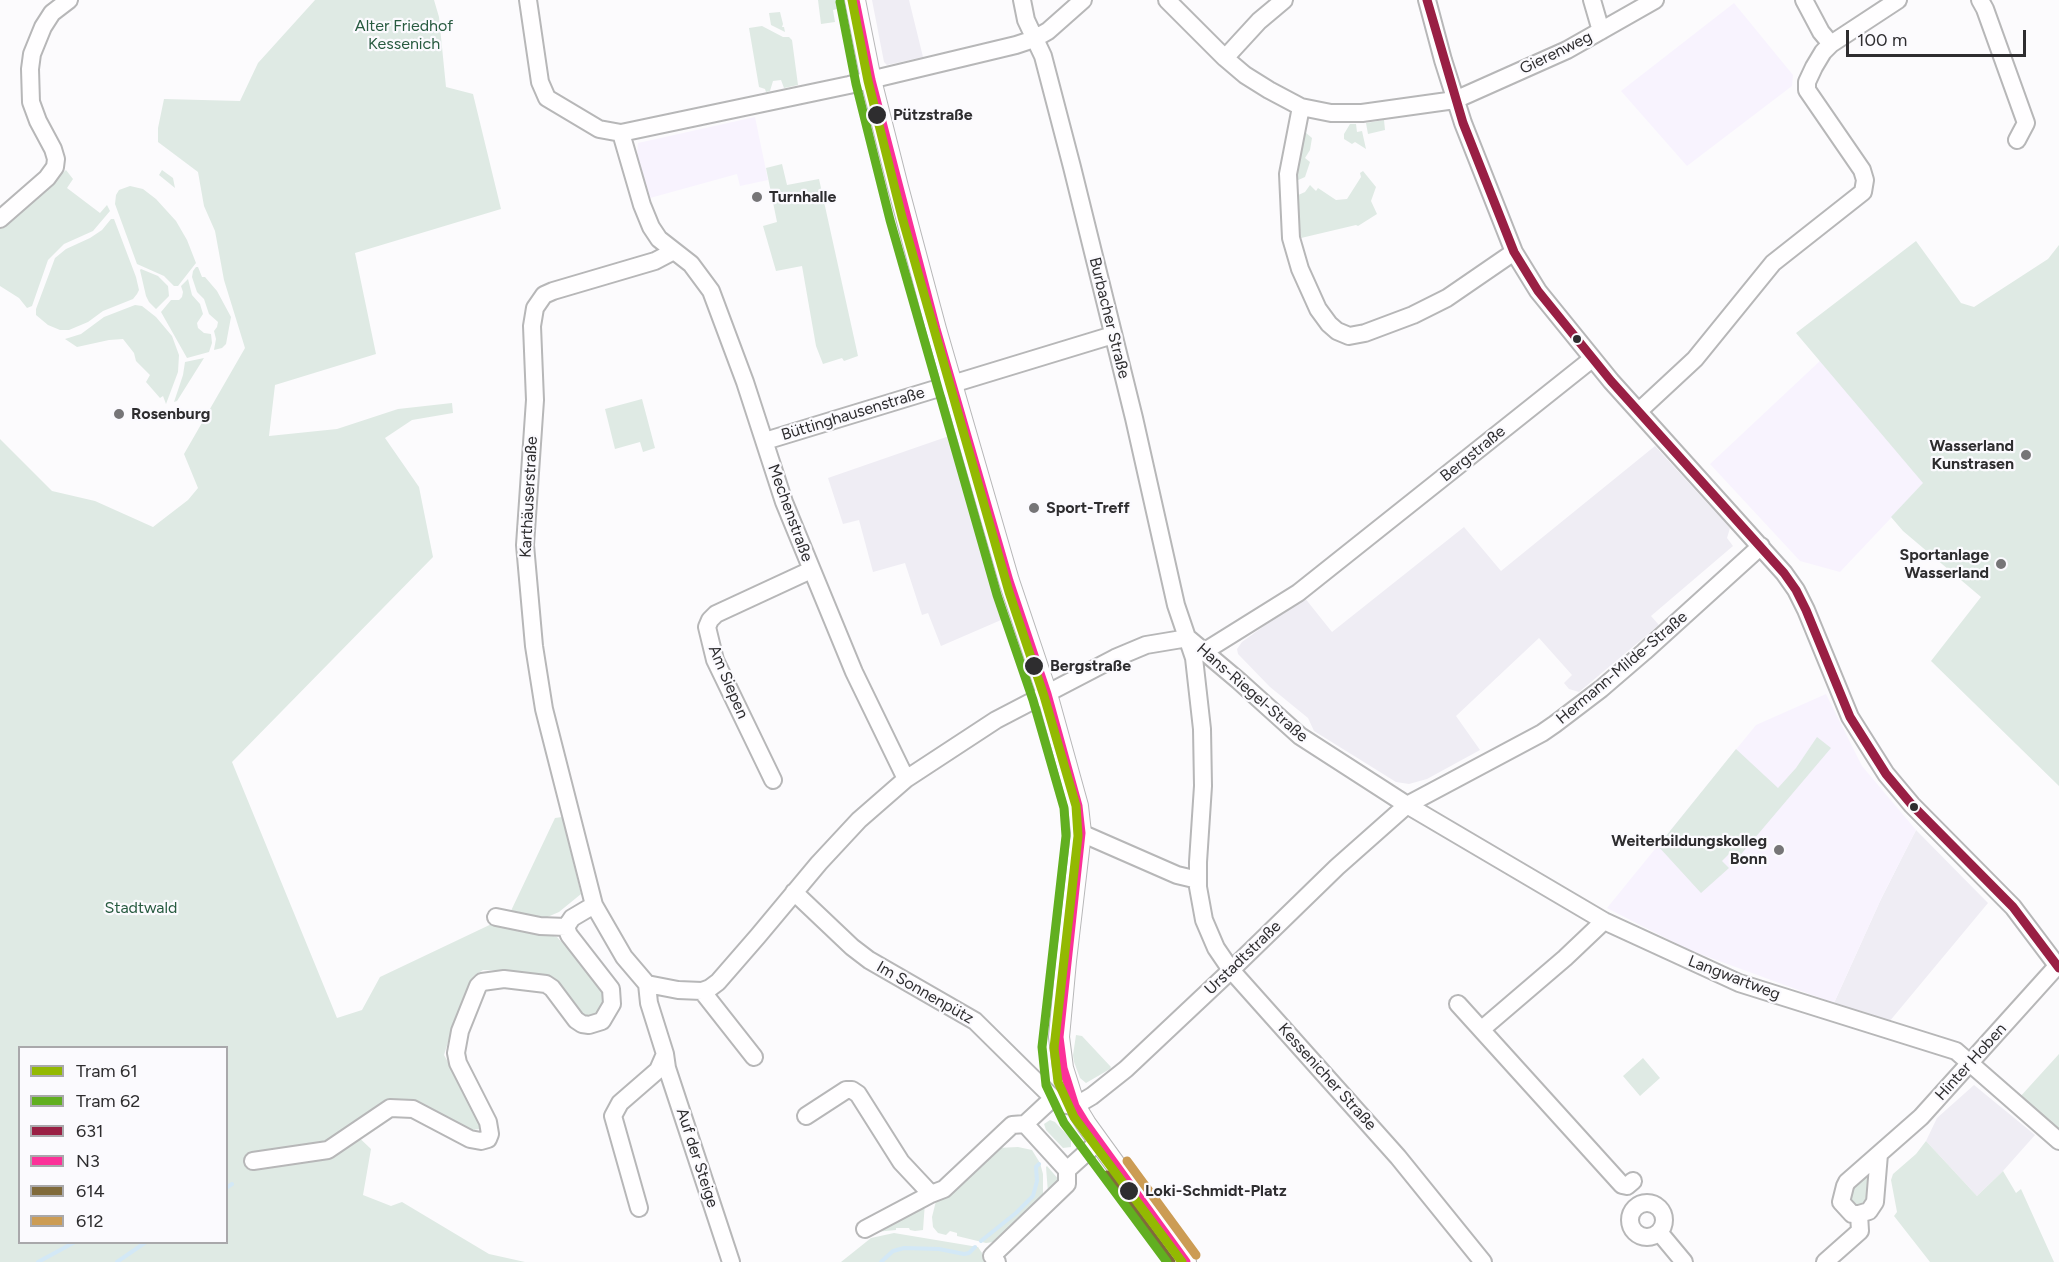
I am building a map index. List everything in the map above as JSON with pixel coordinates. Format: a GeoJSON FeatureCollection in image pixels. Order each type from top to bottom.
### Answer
{"type":"FeatureCollection","features":[{"type":"Feature","properties":{"kind":"main road"},"geometry":{"type":"LineString","coordinates":[[855,0],[871,80],[906,218],[1009,581],[1047,694],[1074,791],[1081,833],[1059,1037],[1063,1068],[1076,1106],[1098,1142],[1186,1262]]}},
{"type":"Feature","properties":{"kind":"street"},"geometry":{"type":"LineString","coordinates":[[0,219],[47,178],[55,167],[56,159],[53,149],[31,102],[30,69],[32,54],[43,27],[52,13],[69,0]]}},
{"type":"Feature","properties":{"kind":"street"},"geometry":{"type":"LineString","coordinates":[[528,0],[540,82],[548,98],[599,129],[621,133],[871,80],[1034,39],[1048,31],[1083,0]]}},
{"type":"Feature","properties":{"kind":"street","name":"Burbacher Straße"},"geometry":{"type":"LineString","coordinates":[[1022,0],[1026,20],[1043,56],[1113,335],[1176,605],[1188,638]]}},
{"type":"Feature","properties":{"kind":"street","name":"Gierenweg"},"geometry":{"type":"LineString","coordinates":[[1167,0],[1245,75],[1301,107],[1331,113],[1362,113],[1455,100],[1536,65],[1655,0]]}},
{"type":"Feature","properties":{"kind":"street"},"geometry":{"type":"LineString","coordinates":[[1225,58],[1259,21],[1284,0]]}},
{"type":"Feature","properties":{"kind":"street"},"geometry":{"type":"LineString","coordinates":[[1427,0],[1455,100],[1514,252],[1538,291],[1592,359],[1784,573],[1796,590],[1850,717],[1886,774],[1912,806],[2013,907],[2058,966]]}},
{"type":"Feature","properties":{"kind":"street"},"geometry":{"type":"LineString","coordinates":[[1592,0],[1602,31]]}},
{"type":"Feature","properties":{"kind":"street"},"geometry":{"type":"LineString","coordinates":[[1804,0],[1821,32],[1831,44]]}},
{"type":"Feature","properties":{"kind":"street"},"geometry":{"type":"LineString","coordinates":[[1639,411],[1695,359],[1773,263],[1863,192],[1865,180],[1862,170],[1807,90],[1807,82],[1818,60],[1831,44],[1898,0]]}},
{"type":"Feature","properties":{"kind":"street"},"geometry":{"type":"LineString","coordinates":[[1980,0],[2026,123],[2018,140]]}},
{"type":"Feature","properties":{"kind":"street"},"geometry":{"type":"LineString","coordinates":[[1301,107],[1288,174],[1291,238],[1300,269],[1318,309],[1337,331],[1349,336],[1365,333],[1413,315],[1447,298],[1514,252]]}},
{"type":"Feature","properties":{"kind":"street","name":"Mechenstraße"},"geometry":{"type":"LineString","coordinates":[[621,133],[647,218],[659,239],[691,264],[711,291],[784,501],[811,570],[854,672],[906,779]]}},
{"type":"Feature","properties":{"kind":"street","name":"Karthäuserstraße"},"geometry":{"type":"LineString","coordinates":[[594,905],[544,709],[534,646],[527,578],[525,519],[534,400],[532,317],[539,300],[553,291],[655,261],[674,251]]}},
{"type":"Feature","properties":{"kind":"street","name":"Büttinghausenstraße"},"geometry":{"type":"LineString","coordinates":[[765,441],[1113,335]]}},
{"type":"Feature","properties":{"kind":"street","name":"Bergstraße"},"geometry":{"type":"LineString","coordinates":[[1205,651],[1298,593],[1592,359]]}},
{"type":"Feature","properties":{"kind":"street","name":"Hermann-Milde-Straße"},"geometry":{"type":"LineString","coordinates":[[1407,805],[1555,724],[1637,658],[1761,546]]}},
{"type":"Feature","properties":{"kind":"street","name":"Am Siepen"},"geometry":{"type":"LineString","coordinates":[[773,780],[715,660],[707,627],[716,614],[811,570]]}},
{"type":"Feature","properties":{"kind":"street"},"geometry":{"type":"LineString","coordinates":[[566,927],[572,918],[594,905],[624,957],[647,984],[662,988],[702,991],[718,982],[859,820],[906,779],[996,720],[1115,658],[1146,645],[1188,638]]}},
{"type":"Feature","properties":{"kind":"street","name":"Hans-Riegel-Straße"},"geometry":{"type":"LineString","coordinates":[[1188,638],[1300,736],[1407,805]]}},
{"type":"Feature","properties":{"kind":"street","name":"Kessenicher Straße"},"geometry":{"type":"LineString","coordinates":[[1188,638],[1196,676],[1202,729],[1203,778],[1198,880],[1204,920],[1216,948],[1231,970],[1398,1157],[1483,1262]]}},
{"type":"Feature","properties":{"kind":"street","name":"Langwartweg"},"geometry":{"type":"LineString","coordinates":[[1407,805],[1604,921],[1739,983],[1956,1051],[2059,1141]]}},
{"type":"Feature","properties":{"kind":"street","name":"Urstadtstraße"},"geometry":{"type":"LineString","coordinates":[[1076,1106],[1120,1074],[1337,867],[1407,805]]}},
{"type":"Feature","properties":{"kind":"street"},"geometry":{"type":"LineString","coordinates":[[1081,833],[1177,875],[1198,880]]}},
{"type":"Feature","properties":{"kind":"street","name":"Im Sonnenpütz"},"geometry":{"type":"LineString","coordinates":[[794,892],[869,960],[975,1021],[1053,1098]]}},
{"type":"Feature","properties":{"kind":"street"},"geometry":{"type":"LineString","coordinates":[[496,917],[540,926],[566,927]]}},
{"type":"Feature","properties":{"kind":"street"},"geometry":{"type":"LineString","coordinates":[[1482,1029],[1565,958],[1604,921]]}},
{"type":"Feature","properties":{"kind":"street"},"geometry":{"type":"LineString","coordinates":[[253,1161],[328,1150],[390,1108],[413,1109],[470,1139],[481,1141],[488,1139],[490,1134],[488,1122],[458,1063],[456,1053],[460,1030],[478,986],[482,982],[504,979],[546,984],[552,988],[576,1020],[589,1025],[602,1021],[612,1004],[611,989],[569,935],[566,927]]}},
{"type":"Feature","properties":{"kind":"street","name":"Hinter Hoben"},"geometry":{"type":"LineString","coordinates":[[1859,1214],[1852,1214],[1841,1202],[1842,1192],[1847,1182],[1921,1117],[2058,966]]}},
{"type":"Feature","properties":{"kind":"street","name":"Auf der Steige"},"geometry":{"type":"LineString","coordinates":[[647,984],[667,1068],[731,1262]]}},
{"type":"Feature","properties":{"kind":"street"},"geometry":{"type":"LineString","coordinates":[[702,991],[754,1057]]}},
{"type":"Feature","properties":{"kind":"street"},"geometry":{"type":"LineString","coordinates":[[1458,1004],[1622,1185],[1627,1186],[1633,1181]]}},
{"type":"Feature","properties":{"kind":"street"},"geometry":{"type":"LineString","coordinates":[[639,1208],[613,1116],[620,1103],[658,1070],[665,1054]]}},
{"type":"Feature","properties":{"kind":"street"},"geometry":{"type":"LineString","coordinates":[[806,1116],[846,1090],[852,1090],[858,1094],[901,1162],[931,1194]]}},
{"type":"Feature","properties":{"kind":"street"},"geometry":{"type":"LineString","coordinates":[[865,1229],[945,1189],[1012,1125],[1025,1124],[1053,1098],[1067,1105],[1076,1106]]}},
{"type":"Feature","properties":{"kind":"street"},"geometry":{"type":"LineString","coordinates":[[1025,1124],[1068,1170]]}},
{"type":"Feature","properties":{"kind":"street"},"geometry":{"type":"LineString","coordinates":[[994,1259],[1067,1184],[1068,1170],[1098,1142]]}},
{"type":"Feature","properties":{"kind":"street"},"geometry":{"type":"LineString","coordinates":[[1825,1262],[1860,1231],[1859,1214],[1869,1211],[1875,1202],[1879,1154]]}},
{"type":"Feature","properties":{"kind":"street"},"geometry":{"type":"LineString","coordinates":[[1659,1232],[1684,1262]]}},
{"type":"Feature","properties":{"kind":"shaded area"},"geometry":{"type":"Polygon","coordinates":[[[872,0],[909,0],[923,57],[887,65],[884,62],[872,0]]]}},
{"type":"Feature","properties":{"kind":"shaded area"},"geometry":{"type":"Polygon","coordinates":[[[1734,3],[1793,75],[1792,86],[1687,166],[1621,91],[1734,3]]]}},
{"type":"Feature","properties":{"kind":"shaded area"},"geometry":{"type":"Polygon","coordinates":[[[755,117],[768,180],[740,186],[737,174],[650,198],[637,156],[638,143],[755,117]]]}},
{"type":"Feature","properties":{"kind":"shaded area"},"geometry":{"type":"Polygon","coordinates":[[[1821,360],[1924,483],[1840,572],[1800,561],[1710,464],[1821,360]]]}},
{"type":"Feature","properties":{"kind":"shaded area"},"geometry":{"type":"Polygon","coordinates":[[[955,434],[1008,617],[941,646],[928,613],[922,615],[905,563],[873,572],[859,520],[843,524],[828,478],[955,434]]]}},
{"type":"Feature","properties":{"kind":"shaded area"},"geometry":{"type":"Polygon","coordinates":[[[1655,446],[1730,528],[1727,538],[1733,546],[1651,616],[1659,625],[1579,692],[1569,689],[1564,683],[1572,675],[1539,638],[1456,716],[1480,750],[1427,779],[1409,784],[1396,782],[1314,731],[1308,718],[1270,687],[1238,654],[1237,649],[1242,642],[1304,597],[1332,632],[1464,527],[1501,571],[1655,446]]]}},
{"type":"Feature","properties":{"kind":"shaded area","name":"Weiterbildungskolleg Bonn"},"geometry":{"type":"Polygon","coordinates":[[[1826,694],[1862,766],[1916,830],[1881,899],[1834,1003],[1689,950],[1607,908],[1756,725],[1826,694]]]}},
{"type":"Feature","properties":{"kind":"shaded area"},"geometry":{"type":"Polygon","coordinates":[[[1916,830],[1988,903],[1889,1022],[1834,1003],[1881,899],[1916,830]]]}},
{"type":"Feature","properties":{"kind":"shaded area"},"geometry":{"type":"Polygon","coordinates":[[[1974,1085],[2035,1135],[1977,1196],[1926,1141],[1937,1118],[1974,1085]]]}},
{"type":"Feature","properties":{"kind":"green space","name":"Stadtwald"},"geometry":{"type":"Polygon","coordinates":[[[315,0],[434,0],[439,17],[446,87],[473,94],[501,209],[355,253],[376,354],[275,385],[269,436],[337,429],[398,409],[452,403],[453,413],[412,420],[385,438],[419,487],[433,557],[232,762],[337,1018],[362,1010],[380,977],[500,920],[557,937],[595,978],[605,996],[603,1007],[599,1013],[587,1016],[580,1014],[566,992],[554,981],[538,974],[483,970],[474,976],[457,1014],[444,1055],[480,1117],[480,1129],[470,1130],[410,1105],[382,1102],[350,1129],[371,1149],[363,1195],[391,1206],[402,1202],[489,1254],[525,1262],[0,1262],[0,439],[52,491],[95,501],[153,527],[188,500],[198,488],[184,454],[245,348],[224,280],[215,231],[204,206],[198,172],[158,142],[158,128],[164,99],[240,101],[258,63],[315,0]]]}},
{"type":"Feature","properties":{"kind":"green space"},"geometry":{"type":"Polygon","coordinates":[[[818,0],[836,0],[837,9],[833,10],[835,22],[821,24],[818,0]]]}},
{"type":"Feature","properties":{"kind":"green space"},"geometry":{"type":"Polygon","coordinates":[[[780,12],[785,32],[771,25],[769,13],[780,12]]]}},
{"type":"Feature","properties":{"kind":"green space"},"geometry":{"type":"Polygon","coordinates":[[[762,26],[792,40],[798,85],[784,88],[781,80],[773,81],[770,91],[766,92],[765,89],[759,87],[749,28],[762,26]]]}},
{"type":"Feature","properties":{"kind":"green space"},"geometry":{"type":"Polygon","coordinates":[[[1384,120],[1385,130],[1368,134],[1366,123],[1384,120]]]}},
{"type":"Feature","properties":{"kind":"green space"},"geometry":{"type":"Polygon","coordinates":[[[1350,124],[1356,124],[1357,132],[1362,131],[1366,149],[1355,142],[1352,144],[1344,139],[1344,134],[1350,124]]]}},
{"type":"Feature","properties":{"kind":"green space"},"geometry":{"type":"Polygon","coordinates":[[[1305,132],[1312,138],[1310,150],[1305,158],[1310,162],[1305,177],[1296,181],[1300,152],[1305,132]]]}},
{"type":"Feature","properties":{"kind":"green space"},"geometry":{"type":"Polygon","coordinates":[[[782,164],[787,185],[819,179],[858,356],[844,361],[842,358],[823,364],[816,346],[802,266],[776,271],[763,226],[777,222],[766,168],[782,164]]]}},
{"type":"Feature","properties":{"kind":"green space"},"geometry":{"type":"Polygon","coordinates":[[[66,170],[73,179],[67,188],[100,213],[107,205],[110,211],[93,231],[64,244],[48,260],[32,306],[27,308],[19,298],[0,286],[0,228],[66,170]]]}},
{"type":"Feature","properties":{"kind":"green space"},"geometry":{"type":"Polygon","coordinates":[[[162,170],[173,178],[175,188],[159,175],[162,170]]]}},
{"type":"Feature","properties":{"kind":"green space"},"geometry":{"type":"Polygon","coordinates":[[[1363,171],[1376,187],[1371,201],[1377,214],[1358,226],[1301,238],[1296,196],[1305,192],[1310,185],[1316,191],[1318,188],[1336,200],[1347,199],[1363,171]]]}},
{"type":"Feature","properties":{"kind":"green space"},"geometry":{"type":"Polygon","coordinates":[[[130,186],[143,189],[156,199],[176,221],[187,240],[196,263],[178,286],[174,286],[164,276],[137,264],[115,204],[119,190],[130,186]]]}},
{"type":"Feature","properties":{"kind":"green space"},"geometry":{"type":"Polygon","coordinates":[[[111,219],[114,219],[136,277],[139,290],[137,294],[133,299],[103,311],[88,322],[69,330],[60,330],[48,325],[36,315],[36,309],[55,258],[66,249],[102,230],[111,219]]]}},
{"type":"Feature","properties":{"kind":"green space"},"geometry":{"type":"Polygon","coordinates":[[[1916,241],[1961,303],[1974,307],[2048,259],[2059,245],[2059,786],[1931,661],[1981,597],[1903,531],[1891,517],[1923,483],[1796,333],[1916,241]]]}},
{"type":"Feature","properties":{"kind":"green space"},"geometry":{"type":"Polygon","coordinates":[[[196,267],[202,277],[205,277],[217,291],[231,317],[226,344],[222,348],[214,350],[216,339],[214,331],[218,322],[209,314],[204,299],[197,292],[192,277],[196,267]]]}},
{"type":"Feature","properties":{"kind":"green space"},"geometry":{"type":"Polygon","coordinates":[[[141,269],[158,276],[168,286],[169,296],[156,309],[146,296],[141,269]]]}},
{"type":"Feature","properties":{"kind":"green space"},"geometry":{"type":"Polygon","coordinates":[[[188,279],[192,295],[200,304],[203,314],[197,323],[198,328],[204,333],[211,334],[212,343],[209,352],[187,358],[161,312],[171,300],[179,300],[182,297],[181,286],[188,279]]]}},
{"type":"Feature","properties":{"kind":"green space"},"geometry":{"type":"Polygon","coordinates":[[[135,305],[142,306],[156,317],[172,336],[179,355],[178,372],[166,404],[163,396],[160,398],[146,382],[150,375],[136,361],[134,353],[123,339],[77,347],[65,339],[81,334],[104,317],[135,305]]]}},
{"type":"Feature","properties":{"kind":"green space"},"geometry":{"type":"Polygon","coordinates":[[[204,358],[177,401],[174,402],[185,362],[204,358]]]}},
{"type":"Feature","properties":{"kind":"green space"},"geometry":{"type":"Polygon","coordinates":[[[642,399],[655,448],[643,452],[640,442],[615,449],[605,409],[642,399]]]}},
{"type":"Feature","properties":{"kind":"green space"},"geometry":{"type":"Polygon","coordinates":[[[1817,737],[1831,748],[1737,859],[1730,853],[1722,861],[1729,868],[1701,893],[1658,846],[1736,749],[1778,788],[1796,768],[1817,737]]]}},
{"type":"Feature","properties":{"kind":"green space"},"geometry":{"type":"Polygon","coordinates":[[[562,817],[581,894],[559,912],[538,921],[509,915],[555,818],[562,817]]]}},
{"type":"Feature","properties":{"kind":"green space"},"geometry":{"type":"Polygon","coordinates":[[[1076,1035],[1082,1036],[1111,1067],[1086,1083],[1080,1078],[1074,1062],[1076,1035]]]}},
{"type":"Feature","properties":{"kind":"green space"},"geometry":{"type":"Polygon","coordinates":[[[2059,1054],[2059,1132],[2019,1098],[2059,1054]]]}},
{"type":"Feature","properties":{"kind":"green space"},"geometry":{"type":"Polygon","coordinates":[[[1643,1058],[1660,1078],[1640,1096],[1623,1076],[1643,1058]]]}},
{"type":"Feature","properties":{"kind":"green space"},"geometry":{"type":"Polygon","coordinates":[[[1050,1120],[1055,1122],[1071,1139],[1071,1147],[1063,1148],[1046,1130],[1044,1124],[1050,1120]]]}},
{"type":"Feature","properties":{"kind":"green space"},"geometry":{"type":"Polygon","coordinates":[[[1926,1141],[1977,1196],[2003,1171],[2016,1193],[2021,1189],[2054,1262],[1930,1262],[1894,1216],[1897,1212],[1891,1180],[1893,1174],[1916,1154],[1926,1141]]]}},
{"type":"Feature","properties":{"kind":"green space"},"geometry":{"type":"Polygon","coordinates":[[[1018,1147],[1032,1150],[1040,1163],[1043,1174],[1043,1199],[1001,1241],[986,1243],[957,1236],[957,1233],[950,1231],[946,1235],[938,1233],[933,1227],[932,1217],[936,1201],[997,1148],[1018,1147]]]}},
{"type":"Feature","properties":{"kind":"green space"},"geometry":{"type":"Polygon","coordinates":[[[1046,1167],[1060,1181],[1048,1193],[1046,1167]]]}},
{"type":"Feature","properties":{"kind":"green space"},"geometry":{"type":"Polygon","coordinates":[[[1870,1173],[1870,1196],[1864,1205],[1858,1206],[1849,1198],[1850,1191],[1870,1173]]]}},
{"type":"Feature","properties":{"kind":"green space"},"geometry":{"type":"Polygon","coordinates":[[[925,1202],[923,1230],[896,1228],[896,1230],[875,1232],[925,1202]]]}},
{"type":"Feature","properties":{"kind":"green space"},"geometry":{"type":"Polygon","coordinates":[[[894,1233],[978,1247],[984,1256],[984,1262],[841,1262],[871,1238],[894,1233]]]}},
{"type":"Feature","properties":{"kind":"waterway"},"geometry":{"type":"LineString","coordinates":[[981,1241],[1033,1196],[1037,1181],[1036,1167],[1039,1164]]}},
{"type":"Feature","properties":{"kind":"waterway"},"geometry":{"type":"LineString","coordinates":[[228,1187],[232,1184]]}},
{"type":"Feature","properties":{"kind":"waterway"},"geometry":{"type":"LineString","coordinates":[[38,1262],[71,1244]]}},
{"type":"Feature","properties":{"kind":"waterway"},"geometry":{"type":"LineString","coordinates":[[117,1262],[143,1244]]}},
{"type":"Feature","properties":{"kind":"waterway"},"geometry":{"type":"LineString","coordinates":[[881,1262],[893,1251],[904,1248],[939,1249],[964,1254],[969,1253],[975,1247]]}},
{"type":"Feature","properties":{"kind":"tram line","name":"61"},"geometry":{"type":"LineString","coordinates":[[852,0],[868,81],[902,217],[1009,592],[1044,696],[1076,806],[1078,836],[1054,1048],[1058,1082],[1074,1117],[1182,1262]]}},
{"type":"Feature","properties":{"kind":"tram line","name":"62"},"geometry":{"type":"LineString","coordinates":[[840,2],[856,84],[890,220],[997,595],[1033,700],[1064,808],[1066,836],[1042,1047],[1046,1085],[1064,1123],[1167,1262]]}},
{"type":"Feature","properties":{"kind":"tram line"},"geometry":{"type":"LineString","coordinates":[[1185,1257],[1188,1262]]}},
{"type":"Feature","properties":{"kind":"transit line","name":"N3"},"geometry":{"type":"LineString","coordinates":[[855,0],[871,80],[936,329],[1009,581],[1047,694],[1078,806],[1081,833],[1059,1037],[1063,1068],[1075,1106],[1086,1124],[1186,1262]]}},
{"type":"Feature","properties":{"kind":"transit line","name":"631"},"geometry":{"type":"LineString","coordinates":[[1427,0],[1463,123],[1514,252],[1538,291],[1611,381],[1784,573],[1806,610],[1850,717],[1886,774],[1912,805],[2013,907],[2059,968]]}},
{"type":"Feature","properties":{"kind":"transit line","name":"612"},"geometry":{"type":"LineString","coordinates":[[1127,1161],[1196,1255]]}},
{"type":"Feature","properties":{"kind":"transit line","name":"614"},"geometry":{"type":"LineString","coordinates":[[1107,1175],[1171,1262]]}},
{"type":"Feature","properties":{"kind":"place","name":"Pützstraße"},"geometry":{"type":"Point","coordinates":[877,115]}},
{"type":"Feature","properties":{"kind":"place","name":"Turnhalle"},"geometry":{"type":"Point","coordinates":[757,197]}},
{"type":"Feature","properties":{"kind":"place","name":"Rosenburg"},"geometry":{"type":"Point","coordinates":[119,414]}},
{"type":"Feature","properties":{"kind":"place","name":"Wasserland Kunstrasen"},"geometry":{"type":"Point","coordinates":[2026,455]}},
{"type":"Feature","properties":{"kind":"place","name":"Sport-Treff"},"geometry":{"type":"Point","coordinates":[1034,508]}},
{"type":"Feature","properties":{"kind":"place","name":"Sportanlage Wasserland"},"geometry":{"type":"Point","coordinates":[2001,564]}},
{"type":"Feature","properties":{"kind":"place","name":"Bergstraße"},"geometry":{"type":"Point","coordinates":[1034,666]}},
{"type":"Feature","properties":{"kind":"place","name":"Weiterbildungskolleg Bonn"},"geometry":{"type":"Point","coordinates":[1779,850]}},
{"type":"Feature","properties":{"kind":"place","name":"Loki-Schmidt-Platz"},"geometry":{"type":"Point","coordinates":[1129,1191]}},
{"type":"Feature","properties":{"kind":"park label","name":"Alter Friedhof Kessenich"},"geometry":{"type":"Point","coordinates":[404,35]}}]}
